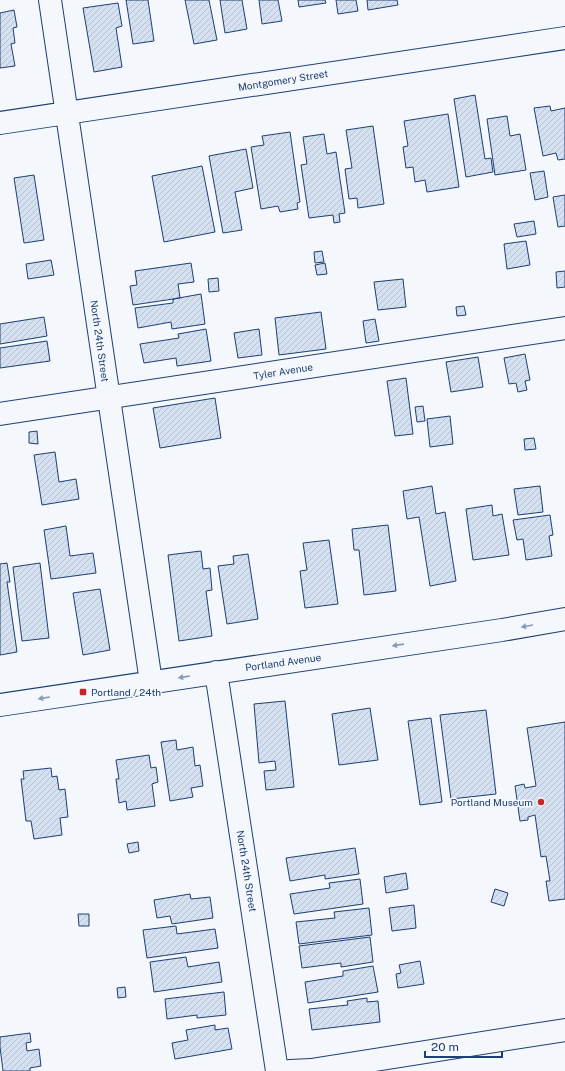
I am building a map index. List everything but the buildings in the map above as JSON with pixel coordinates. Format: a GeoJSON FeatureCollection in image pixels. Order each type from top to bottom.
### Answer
{"type":"FeatureCollection","features":[{"type":"Feature","properties":{"kind":"street","name":"North 24th Street"},"geometry":{"type":"LineString","coordinates":[[50,0],[108,398],[152,682]]}},
{"type":"Feature","properties":{"kind":"street","name":"Montgomery Street"},"geometry":{"type":"LineString","coordinates":[[0,123],[565,38]]}},
{"type":"Feature","properties":{"kind":"street","name":"Tyler Avenue"},"geometry":{"type":"LineString","coordinates":[[0,414],[565,328]]}},
{"type":"Feature","properties":{"kind":"street","name":"Portland Avenue"},"geometry":{"type":"LineString","coordinates":[[0,705],[565,619]]}},
{"type":"Feature","properties":{"kind":"street","name":"North 24th Street"},"geometry":{"type":"LineString","coordinates":[[216,672],[277,1071]]}},
{"type":"Feature","properties":{"kind":"street"},"geometry":{"type":"LineString","coordinates":[[290,1071],[311,1070],[565,1030]]}},
{"type":"Feature","properties":{"kind":"place","name":"Portland / 24th"},"geometry":{"type":"Point","coordinates":[83,692]}},
{"type":"Feature","properties":{"kind":"place","name":"Portland Museum"},"geometry":{"type":"Point","coordinates":[541,802]}}]}
